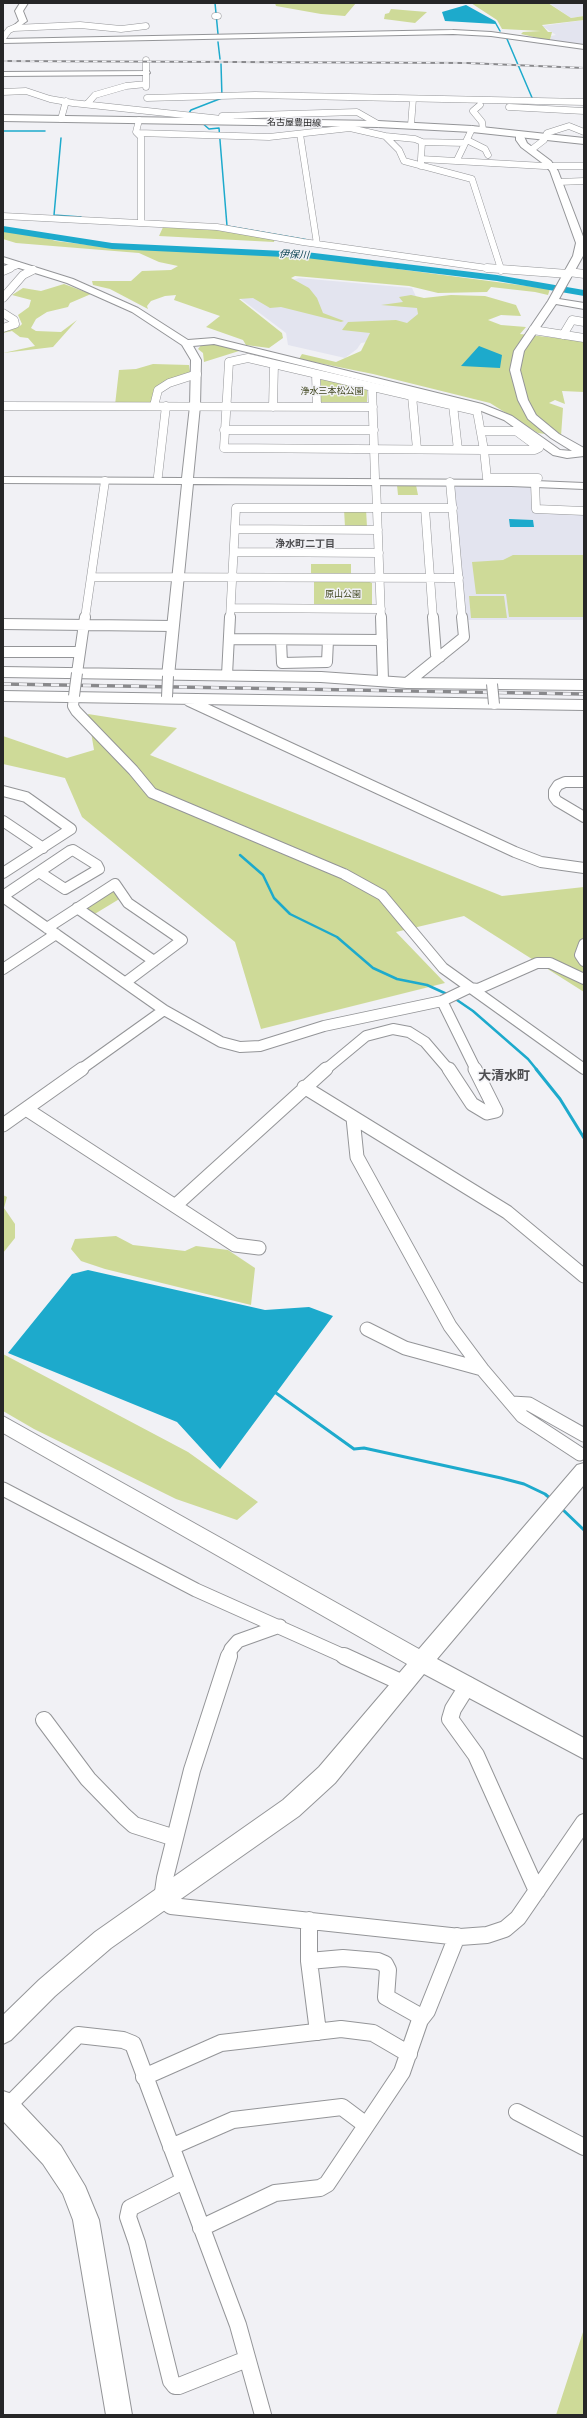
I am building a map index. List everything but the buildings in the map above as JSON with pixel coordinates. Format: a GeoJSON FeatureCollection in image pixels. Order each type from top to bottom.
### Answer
{"type":"FeatureCollection","features":[{"type":"Feature","properties":{"kind":"main road","name":"名古屋豊田線"},"geometry":{"type":"LineString","coordinates":[[3,118],[136,120],[194,117],[235,122],[350,126],[378,124],[411,125],[519,134],[548,132],[584,141]]}},
{"type":"Feature","properties":{"kind":"street"},"geometry":{"type":"LineString","coordinates":[[3,38],[5,32],[23,21],[19,11],[24,3]]}},
{"type":"Feature","properties":{"kind":"street"},"geometry":{"type":"LineString","coordinates":[[15,27],[80,25],[121,29],[146,26]]}},
{"type":"Feature","properties":{"kind":"street"},"geometry":{"type":"LineString","coordinates":[[3,41],[453,32],[491,34],[584,47]]}},
{"type":"Feature","properties":{"kind":"street"},"geometry":{"type":"LineString","coordinates":[[141,222],[141,137],[136,132],[136,120],[147,98],[146,60]]}},
{"type":"Feature","properties":{"kind":"street"},"geometry":{"type":"LineString","coordinates":[[3,74],[146,74]]}},
{"type":"Feature","properties":{"kind":"street"},"geometry":{"type":"LineString","coordinates":[[87,104],[95,95],[126,86],[146,84]]}},
{"type":"Feature","properties":{"kind":"street"},"geometry":{"type":"LineString","coordinates":[[3,92],[26,91],[66,102],[194,117],[357,112],[378,124]]}},
{"type":"Feature","properties":{"kind":"street"},"geometry":{"type":"LineString","coordinates":[[147,98],[226,96],[296,101],[329,97],[584,102]]}},
{"type":"Feature","properties":{"kind":"street"},"geometry":{"type":"LineString","coordinates":[[329,97],[330,113]]}},
{"type":"Feature","properties":{"kind":"street"},"geometry":{"type":"LineString","coordinates":[[411,125],[410,116],[413,99]]}},
{"type":"Feature","properties":{"kind":"street"},"geometry":{"type":"LineString","coordinates":[[483,130],[482,122],[476,117],[473,111],[486,100]]}},
{"type":"Feature","properties":{"kind":"street"},"geometry":{"type":"LineString","coordinates":[[289,114],[296,101]]}},
{"type":"Feature","properties":{"kind":"street"},"geometry":{"type":"LineString","coordinates":[[60,119],[66,102]]}},
{"type":"Feature","properties":{"kind":"street"},"geometry":{"type":"LineString","coordinates":[[480,105],[573,112],[584,111]]}},
{"type":"Feature","properties":{"kind":"street"},"geometry":{"type":"LineString","coordinates":[[569,126],[572,122],[573,112]]}},
{"type":"Feature","properties":{"kind":"street"},"geometry":{"type":"LineString","coordinates":[[264,115],[277,123],[273,137]]}},
{"type":"Feature","properties":{"kind":"street"},"geometry":{"type":"LineString","coordinates":[[138,133],[273,137],[350,126],[385,136],[415,139],[422,142],[466,141],[485,149],[488,155]]}},
{"type":"Feature","properties":{"kind":"street"},"geometry":{"type":"LineString","coordinates":[[531,150],[535,149],[548,132],[569,126],[584,132]]}},
{"type":"Feature","properties":{"kind":"street"},"geometry":{"type":"LineString","coordinates":[[448,171],[452,170],[459,160],[472,129]]}},
{"type":"Feature","properties":{"kind":"street"},"geometry":{"type":"LineString","coordinates":[[300,134],[317,242]]}},
{"type":"Feature","properties":{"kind":"street"},"geometry":{"type":"LineString","coordinates":[[519,134],[521,142],[551,166],[581,243],[578,256],[554,298],[519,351],[515,364],[523,400],[532,417],[544,428],[583,453]]}},
{"type":"Feature","properties":{"kind":"street"},"geometry":{"type":"LineString","coordinates":[[385,136],[399,150],[404,161],[421,162],[459,160],[551,166],[584,166]]}},
{"type":"Feature","properties":{"kind":"street"},"geometry":{"type":"LineString","coordinates":[[421,162],[422,142]]}},
{"type":"Feature","properties":{"kind":"street"},"geometry":{"type":"LineString","coordinates":[[473,161],[488,155],[524,160],[542,158]]}},
{"type":"Feature","properties":{"kind":"street"},"geometry":{"type":"LineString","coordinates":[[472,179],[478,172],[472,163],[473,161]]}},
{"type":"Feature","properties":{"kind":"street"},"geometry":{"type":"LineString","coordinates":[[421,162],[472,179]]}},
{"type":"Feature","properties":{"kind":"street"},"geometry":{"type":"LineString","coordinates":[[472,179],[501,270]]}},
{"type":"Feature","properties":{"kind":"street"},"geometry":{"type":"LineString","coordinates":[[558,182],[584,181]]}},
{"type":"Feature","properties":{"kind":"street"},"geometry":{"type":"LineString","coordinates":[[3,216],[217,227],[501,270],[584,274]]}},
{"type":"Feature","properties":{"kind":"street"},"geometry":{"type":"LineString","coordinates":[[3,260],[70,281],[118,301],[158,323],[186,343],[196,360],[197,374],[195,406],[167,697]]}},
{"type":"Feature","properties":{"kind":"street"},"geometry":{"type":"LineString","coordinates":[[3,271],[18,265]]}},
{"type":"Feature","properties":{"kind":"street"},"geometry":{"type":"LineString","coordinates":[[3,298],[23,275],[33,270]]}},
{"type":"Feature","properties":{"kind":"street"},"geometry":{"type":"LineString","coordinates":[[554,298],[584,306]]}},
{"type":"Feature","properties":{"kind":"street"},"geometry":{"type":"LineString","coordinates":[[3,313],[14,320],[15,324],[3,328]]}},
{"type":"Feature","properties":{"kind":"street"},"geometry":{"type":"LineString","coordinates":[[563,335],[572,320],[584,322]]}},
{"type":"Feature","properties":{"kind":"street"},"geometry":{"type":"LineString","coordinates":[[533,330],[584,338]]}},
{"type":"Feature","properties":{"kind":"street"},"geometry":{"type":"LineString","coordinates":[[186,343],[214,341],[478,406],[508,418],[557,453],[567,455],[583,453]]}},
{"type":"Feature","properties":{"kind":"street"},"geometry":{"type":"LineString","coordinates":[[481,431],[516,431],[539,448],[535,450],[484,450],[417,450],[225,448],[223,447],[229,362],[248,358],[477,411],[484,450],[487,478]]}},
{"type":"Feature","properties":{"kind":"street"},"geometry":{"type":"LineString","coordinates":[[273,407],[274,364]]}},
{"type":"Feature","properties":{"kind":"street"},"geometry":{"type":"LineString","coordinates":[[154,406],[158,390],[169,383],[197,374]]}},
{"type":"Feature","properties":{"kind":"street"},"geometry":{"type":"LineString","coordinates":[[316,374],[317,407]]}},
{"type":"Feature","properties":{"kind":"street"},"geometry":{"type":"LineString","coordinates":[[372,387],[375,480],[378,508],[383,680]]}},
{"type":"Feature","properties":{"kind":"street"},"geometry":{"type":"LineString","coordinates":[[412,396],[417,450]]}},
{"type":"Feature","properties":{"kind":"street"},"geometry":{"type":"LineString","coordinates":[[3,406],[372,407]]}},
{"type":"Feature","properties":{"kind":"street"},"geometry":{"type":"LineString","coordinates":[[158,476],[166,406]]}},
{"type":"Feature","properties":{"kind":"street"},"geometry":{"type":"LineString","coordinates":[[453,406],[458,450]]}},
{"type":"Feature","properties":{"kind":"street"},"geometry":{"type":"LineString","coordinates":[[224,430],[374,430]]}},
{"type":"Feature","properties":{"kind":"street"},"geometry":{"type":"LineString","coordinates":[[3,475],[158,476],[187,479]]}},
{"type":"Feature","properties":{"kind":"street"},"geometry":{"type":"LineString","coordinates":[[375,480],[487,478],[584,483]]}},
{"type":"Feature","properties":{"kind":"street"},"geometry":{"type":"LineString","coordinates":[[3,480],[105,481],[187,479],[450,482],[537,481],[584,486]]}},
{"type":"Feature","properties":{"kind":"street"},"geometry":{"type":"LineString","coordinates":[[105,481],[79,652],[73,706],[76,712],[133,770],[152,793],[366,886],[382,895],[442,968],[466,990],[581,1064]]}},
{"type":"Feature","properties":{"kind":"street"},"geometry":{"type":"LineString","coordinates":[[537,481],[536,509],[584,511]]}},
{"type":"Feature","properties":{"kind":"street"},"geometry":{"type":"LineString","coordinates":[[407,683],[464,637],[450,482]]}},
{"type":"Feature","properties":{"kind":"street"},"geometry":{"type":"LineString","coordinates":[[226,676],[235,552],[236,508],[453,508]]}},
{"type":"Feature","properties":{"kind":"street"},"geometry":{"type":"LineString","coordinates":[[425,508],[436,655],[440,657]]}},
{"type":"Feature","properties":{"kind":"street"},"geometry":{"type":"LineString","coordinates":[[236,529],[378,530]]}},
{"type":"Feature","properties":{"kind":"street"},"geometry":{"type":"LineString","coordinates":[[235,552],[379,553]]}},
{"type":"Feature","properties":{"kind":"street"},"geometry":{"type":"LineString","coordinates":[[91,577],[459,578]]}},
{"type":"Feature","properties":{"kind":"street"},"geometry":{"type":"LineString","coordinates":[[231,608],[381,609]]}},
{"type":"Feature","properties":{"kind":"street"},"geometry":{"type":"LineString","coordinates":[[3,624],[173,626]]}},
{"type":"Feature","properties":{"kind":"street"},"geometry":{"type":"LineString","coordinates":[[228,639],[382,640]]}},
{"type":"Feature","properties":{"kind":"street"},"geometry":{"type":"LineString","coordinates":[[281,640],[282,663],[323,664],[327,662],[328,640]]}},
{"type":"Feature","properties":{"kind":"street"},"geometry":{"type":"LineString","coordinates":[[3,652],[79,652]]}},
{"type":"Feature","properties":{"kind":"street"},"geometry":{"type":"LineString","coordinates":[[3,672],[168,676],[326,677],[383,680],[407,683],[584,685]]}},
{"type":"Feature","properties":{"kind":"street"},"geometry":{"type":"LineString","coordinates":[[492,684],[494,704]]}},
{"type":"Feature","properties":{"kind":"street"},"geometry":{"type":"LineString","coordinates":[[3,696],[167,697],[184,699],[584,705]]}},
{"type":"Feature","properties":{"kind":"street"},"geometry":{"type":"LineString","coordinates":[[184,699],[515,852],[541,862],[584,868]]}},
{"type":"Feature","properties":{"kind":"street"},"geometry":{"type":"LineString","coordinates":[[584,782],[565,782],[558,785],[554,791],[554,797],[557,801],[584,817]]}},
{"type":"Feature","properties":{"kind":"street"},"geometry":{"type":"LineString","coordinates":[[3,791],[24,796],[70,827],[70,831],[3,873]]}},
{"type":"Feature","properties":{"kind":"street"},"geometry":{"type":"LineString","coordinates":[[3,821],[43,848]]}},
{"type":"Feature","properties":{"kind":"street"},"geometry":{"type":"LineString","coordinates":[[39,872],[65,889],[98,867],[73,850],[39,872],[3,897],[164,1010],[221,1042],[240,1047],[260,1046],[324,1026],[446,1000],[466,990],[478,989],[537,963],[550,963],[584,979]]}},
{"type":"Feature","properties":{"kind":"street"},"geometry":{"type":"LineString","coordinates":[[3,969],[52,931],[78,908],[115,884],[128,904],[182,940],[126,982]]}},
{"type":"Feature","properties":{"kind":"street"},"geometry":{"type":"LineString","coordinates":[[78,908],[154,961]]}},
{"type":"Feature","properties":{"kind":"street"},"geometry":{"type":"LineString","coordinates":[[584,944],[580,955],[584,961]]}},
{"type":"Feature","properties":{"kind":"street"},"geometry":{"type":"LineString","coordinates":[[176,1204],[304,1087],[366,1036],[393,1029],[409,1032],[433,1050],[455,1076],[472,1104],[487,1113],[496,1112],[446,1000]]}},
{"type":"Feature","properties":{"kind":"street"},"geometry":{"type":"LineString","coordinates":[[3,1125],[164,1010]]}},
{"type":"Feature","properties":{"kind":"street"},"geometry":{"type":"LineString","coordinates":[[304,1087],[507,1212],[584,1276]]}},
{"type":"Feature","properties":{"kind":"street"},"geometry":{"type":"LineString","coordinates":[[26,1109],[176,1204],[235,1245],[259,1248]]}},
{"type":"Feature","properties":{"kind":"street"},"geometry":{"type":"LineString","coordinates":[[3,2032],[47,1988],[102,1940],[291,1808],[327,1775],[405,1684],[490,1579],[556,1503],[582,1462],[522,1416],[482,1369],[450,1326],[427,1281],[357,1157],[353,1118]]}},
{"type":"Feature","properties":{"kind":"street"},"geometry":{"type":"LineString","coordinates":[[367,1329],[405,1348],[482,1369]]}},
{"type":"Feature","properties":{"kind":"street"},"geometry":{"type":"LineString","coordinates":[[512,1403],[529,1404],[584,1435]]}},
{"type":"Feature","properties":{"kind":"street"},"geometry":{"type":"LineString","coordinates":[[3,1424],[423,1662],[584,1749]]}},
{"type":"Feature","properties":{"kind":"street"},"geometry":{"type":"LineString","coordinates":[[3,1489],[196,1590],[280,1626],[405,1684]]}},
{"type":"Feature","properties":{"kind":"street"},"geometry":{"type":"LineString","coordinates":[[162,1899],[192,1770],[231,1649],[238,1641],[246,1637],[280,1626]]}},
{"type":"Feature","properties":{"kind":"street"},"geometry":{"type":"LineString","coordinates":[[468,1685],[453,1709],[450,1719],[476,1755],[537,1891]]}},
{"type":"Feature","properties":{"kind":"street"},"geometry":{"type":"LineString","coordinates":[[44,1720],[88,1779],[124,1816],[134,1825],[175,1838]]}},
{"type":"Feature","properties":{"kind":"street"},"geometry":{"type":"LineString","coordinates":[[162,1899],[170,1906],[181,1908],[457,1936],[487,1935],[505,1929],[518,1918],[584,1822]]}},
{"type":"Feature","properties":{"kind":"street"},"geometry":{"type":"LineString","coordinates":[[310,1920],[309,1961],[318,2032]]}},
{"type":"Feature","properties":{"kind":"street"},"geometry":{"type":"LineString","coordinates":[[201,2228],[275,2193],[320,2188],[327,2184],[402,2072],[420,2020],[427,2011],[457,1936]]}},
{"type":"Feature","properties":{"kind":"street"},"geometry":{"type":"LineString","coordinates":[[309,1961],[343,1958],[378,1961],[385,1964],[388,1970],[386,1997],[418,2015],[420,2020]]}},
{"type":"Feature","properties":{"kind":"street"},"geometry":{"type":"LineString","coordinates":[[144,2077],[222,2043],[341,2029],[373,2033],[409,2054]]}},
{"type":"Feature","properties":{"kind":"street"},"geometry":{"type":"LineString","coordinates":[[119,2415],[86,2220],[73,2186],[52,2155],[5,2105],[78,2035],[128,2041],[133,2044],[182,2181],[238,2325],[263,2415]]}},
{"type":"Feature","properties":{"kind":"street"},"geometry":{"type":"LineString","coordinates":[[171,2148],[226,2122],[240,2119],[342,2107],[366,2125]]}},
{"type":"Feature","properties":{"kind":"street"},"geometry":{"type":"LineString","coordinates":[[517,2112],[584,2147]]}},
{"type":"Feature","properties":{"kind":"street"},"geometry":{"type":"LineString","coordinates":[[182,2181],[130,2208],[128,2217],[137,2243],[171,2381],[175,2386],[180,2386],[247,2359]]}},
{"type":"Feature","properties":{"kind":"shaded area"},"geometry":{"type":"Polygon","coordinates":[[[549,3],[584,3],[584,16],[571,18],[549,3]]]}},
{"type":"Feature","properties":{"kind":"shaded area"},"geometry":{"type":"Polygon","coordinates":[[[584,20],[584,44],[551,41],[551,36],[556,35],[542,26],[584,20]]]}},
{"type":"Feature","properties":{"kind":"shaded area"},"geometry":{"type":"Polygon","coordinates":[[[299,278],[412,288],[422,309],[411,335],[361,343],[357,349],[345,358],[288,345],[286,333],[237,296],[299,278]]]}},
{"type":"Feature","properties":{"kind":"shaded area"},"geometry":{"type":"Polygon","coordinates":[[[456,484],[529,485],[532,487],[533,510],[584,512],[584,620],[466,620],[453,486],[456,484]]]}},
{"type":"Feature","properties":{"kind":"green space"},"geometry":{"type":"Polygon","coordinates":[[[275,3],[356,3],[345,16],[321,14],[276,6],[275,3]]]}},
{"type":"Feature","properties":{"kind":"green space"},"geometry":{"type":"Polygon","coordinates":[[[471,3],[548,3],[571,18],[584,16],[584,20],[542,25],[548,32],[552,32],[550,40],[542,39],[521,34],[523,32],[541,31],[502,29],[497,20],[471,3]]]}},
{"type":"Feature","properties":{"kind":"green space"},"geometry":{"type":"Polygon","coordinates":[[[391,9],[427,12],[415,23],[384,19],[385,14],[389,13],[391,9]]]}},
{"type":"Feature","properties":{"kind":"green space"},"geometry":{"type":"Polygon","coordinates":[[[164,225],[229,230],[275,237],[274,242],[159,236],[164,225]]]}},
{"type":"Feature","properties":{"kind":"green space"},"geometry":{"type":"Polygon","coordinates":[[[3,231],[35,235],[56,241],[105,247],[306,257],[550,289],[548,295],[491,287],[487,292],[438,293],[409,286],[295,276],[291,278],[309,288],[317,298],[323,313],[344,321],[341,322],[281,307],[270,308],[253,298],[239,299],[282,333],[283,338],[269,348],[246,345],[243,340],[206,327],[220,316],[174,300],[176,295],[165,296],[151,301],[147,306],[148,309],[110,289],[93,285],[92,281],[131,281],[142,271],[171,270],[178,266],[159,262],[139,253],[16,243],[3,239],[3,231]]]}},
{"type":"Feature","properties":{"kind":"green space"},"geometry":{"type":"Polygon","coordinates":[[[64,284],[91,294],[70,303],[68,307],[47,312],[36,319],[31,328],[36,331],[61,332],[77,320],[53,347],[3,353],[35,346],[28,338],[20,337],[12,331],[3,333],[3,331],[22,324],[18,315],[29,307],[31,300],[12,295],[23,288],[41,291],[64,284]]]}},
{"type":"Feature","properties":{"kind":"green space"},"geometry":{"type":"Polygon","coordinates":[[[411,295],[424,298],[451,295],[485,296],[516,305],[521,316],[501,315],[488,320],[501,325],[526,327],[520,334],[584,341],[584,392],[562,391],[565,404],[555,400],[549,403],[563,408],[561,436],[538,433],[490,403],[373,374],[299,359],[302,354],[336,362],[361,351],[370,333],[342,330],[348,322],[396,320],[407,323],[418,314],[417,308],[381,305],[403,302],[399,297],[411,295]]]}},
{"type":"Feature","properties":{"kind":"green space"},"geometry":{"type":"Polygon","coordinates":[[[211,342],[234,348],[239,351],[204,362],[203,353],[198,349],[202,344],[211,342]]]}},
{"type":"Feature","properties":{"kind":"green space"},"geometry":{"type":"Polygon","coordinates":[[[153,364],[189,365],[190,372],[165,382],[154,390],[151,405],[115,405],[119,370],[136,369],[153,364]]]}},
{"type":"Feature","properties":{"kind":"green space","name":"浄水三本松公園"},"geometry":{"type":"Polygon","coordinates":[[[318,377],[367,388],[367,402],[320,402],[318,377]]]}},
{"type":"Feature","properties":{"kind":"green space"},"geometry":{"type":"Polygon","coordinates":[[[397,485],[416,485],[418,495],[398,495],[397,485]]]}},
{"type":"Feature","properties":{"kind":"green space"},"geometry":{"type":"Polygon","coordinates":[[[344,509],[366,509],[367,527],[345,527],[344,509]]]}},
{"type":"Feature","properties":{"kind":"green space"},"geometry":{"type":"Polygon","coordinates":[[[513,555],[584,555],[584,617],[509,617],[506,594],[476,594],[472,562],[503,560],[513,555]]]}},
{"type":"Feature","properties":{"kind":"green space"},"geometry":{"type":"Polygon","coordinates":[[[311,564],[351,564],[351,575],[311,574],[311,564]]]}},
{"type":"Feature","properties":{"kind":"green space","name":"原山公園"},"geometry":{"type":"Polygon","coordinates":[[[314,581],[367,581],[372,583],[372,606],[314,607],[314,581]]]}},
{"type":"Feature","properties":{"kind":"green space"},"geometry":{"type":"Polygon","coordinates":[[[469,596],[504,596],[507,618],[471,618],[469,596]]]}},
{"type":"Feature","properties":{"kind":"green space"},"geometry":{"type":"Polygon","coordinates":[[[88,714],[177,728],[150,755],[502,896],[584,887],[584,992],[464,916],[396,932],[445,983],[261,1029],[235,942],[82,817],[65,778],[3,764],[3,736],[67,758],[94,750],[88,714]]]}},
{"type":"Feature","properties":{"kind":"green space"},"geometry":{"type":"Polygon","coordinates":[[[116,888],[121,898],[93,915],[83,908],[116,888]]]}},
{"type":"Feature","properties":{"kind":"green space"},"geometry":{"type":"Polygon","coordinates":[[[3,1195],[7,1197],[4,1208],[15,1224],[15,1238],[3,1253],[3,1195]]]}},
{"type":"Feature","properties":{"kind":"green space"},"geometry":{"type":"Polygon","coordinates":[[[116,1236],[133,1245],[185,1251],[196,1246],[228,1250],[255,1268],[251,1305],[105,1269],[81,1261],[71,1249],[75,1239],[116,1236]]]}},
{"type":"Feature","properties":{"kind":"green space"},"geometry":{"type":"Polygon","coordinates":[[[3,1354],[188,1452],[258,1502],[237,1520],[176,1499],[34,1429],[3,1411],[3,1354]]]}},
{"type":"Feature","properties":{"kind":"green space"},"geometry":{"type":"Polygon","coordinates":[[[584,2329],[584,2415],[556,2415],[584,2329]]]}},
{"type":"Feature","properties":{"kind":"water"},"geometry":{"type":"Polygon","coordinates":[[[466,5],[495,21],[496,24],[445,21],[442,12],[466,5]]]}},
{"type":"Feature","properties":{"kind":"water"},"geometry":{"type":"Polygon","coordinates":[[[479,346],[502,355],[500,368],[461,366],[479,346]]]}},
{"type":"Feature","properties":{"kind":"water"},"geometry":{"type":"Polygon","coordinates":[[[509,519],[533,520],[534,527],[510,527],[509,519]]]}},
{"type":"Feature","properties":{"kind":"water"},"geometry":{"type":"Polygon","coordinates":[[[88,1270],[265,1310],[309,1307],[333,1316],[220,1469],[177,1422],[8,1353],[72,1274],[88,1270]]]}},
{"type":"Feature","properties":{"kind":"waterway"},"geometry":{"type":"LineString","coordinates":[[215,3],[218,34]]}},
{"type":"Feature","properties":{"kind":"waterway"},"geometry":{"type":"LineString","coordinates":[[495,22],[500,31]]}},
{"type":"Feature","properties":{"kind":"waterway"},"geometry":{"type":"LineString","coordinates":[[507,39],[533,100]]}},
{"type":"Feature","properties":{"kind":"waterway"},"geometry":{"type":"LineString","coordinates":[[218,42],[220,59]]}},
{"type":"Feature","properties":{"kind":"waterway"},"geometry":{"type":"LineString","coordinates":[[192,115],[189,113],[191,110],[222,98],[221,64]]}},
{"type":"Feature","properties":{"kind":"waterway"},"geometry":{"type":"LineString","coordinates":[[201,122],[209,129],[219,128],[227,226],[308,240]]}},
{"type":"Feature","properties":{"kind":"waterway"},"geometry":{"type":"LineString","coordinates":[[3,131],[45,131]]}},
{"type":"Feature","properties":{"kind":"waterway"},"geometry":{"type":"LineString","coordinates":[[61,138],[54,215],[81,217]]}},
{"type":"Feature","properties":{"kind":"waterway","name":"伊保川"},"geometry":{"type":"LineString","coordinates":[[3,229],[112,246],[211,249],[306,255],[497,278],[584,293]]}},
{"type":"Feature","properties":{"kind":"waterway"},"geometry":{"type":"LineString","coordinates":[[240,855],[263,875],[274,898],[290,914],[337,937],[373,968],[397,979],[427,985],[449,995]]}},
{"type":"Feature","properties":{"kind":"waterway"},"geometry":{"type":"LineString","coordinates":[[454,998],[473,1011],[528,1059],[537,1070]]}},
{"type":"Feature","properties":{"kind":"waterway"},"geometry":{"type":"LineString","coordinates":[[536,1069],[560,1099],[584,1138]]}},
{"type":"Feature","properties":{"kind":"waterway"},"geometry":{"type":"LineString","coordinates":[[276,1393],[354,1449],[364,1448],[501,1478],[524,1484],[545,1494],[552,1500]]}},
{"type":"Feature","properties":{"kind":"waterway"},"geometry":{"type":"LineString","coordinates":[[560,1507],[584,1530]]}},
{"type":"Feature","properties":{"kind":"railway"},"geometry":{"type":"LineString","coordinates":[[3,61],[467,63],[584,68]]}},
{"type":"Feature","properties":{"kind":"railway"},"geometry":{"type":"LineString","coordinates":[[3,684],[584,694]]}},
{"type":"Feature","properties":{"kind":"district","name":"浄水町二丁目"},"geometry":{"type":"Point","coordinates":[305,544]}},
{"type":"Feature","properties":{"kind":"district","name":"大清水町"},"geometry":{"type":"Point","coordinates":[504,1076]}}]}
